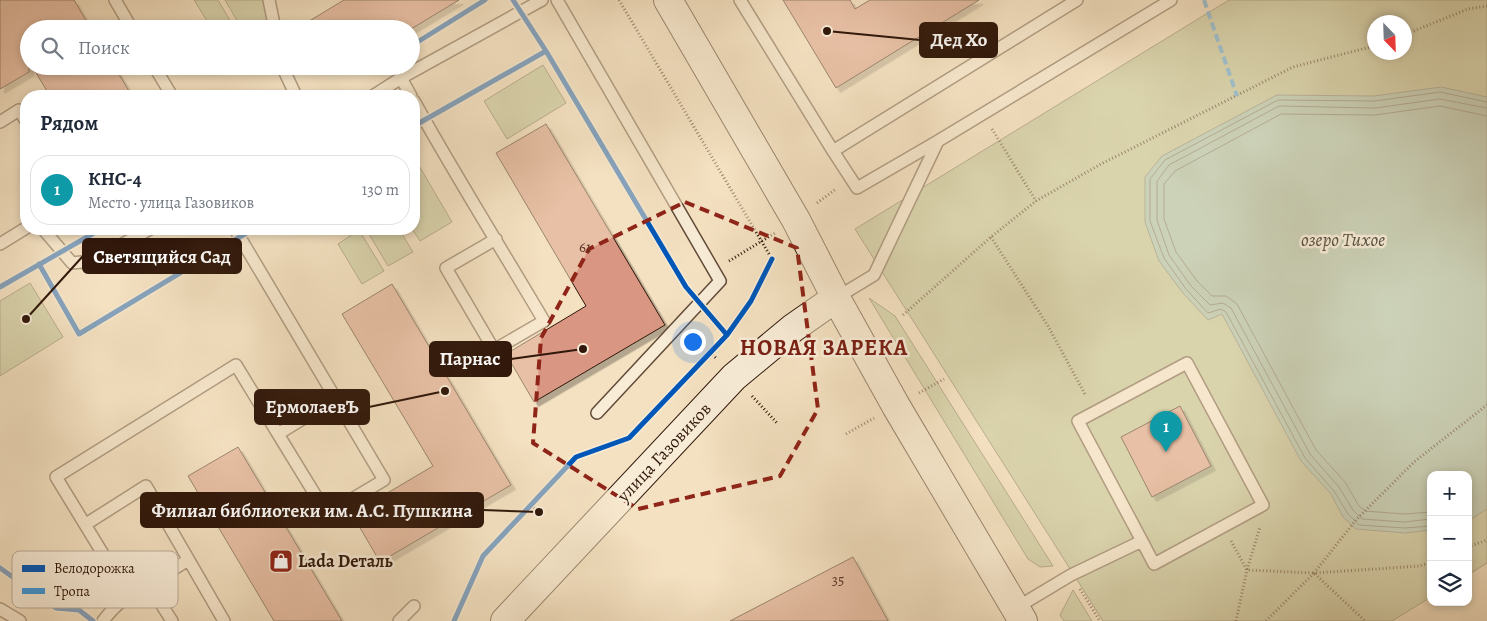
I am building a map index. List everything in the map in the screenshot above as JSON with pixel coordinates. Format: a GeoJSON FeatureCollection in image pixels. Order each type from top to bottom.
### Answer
{"type":"FeatureCollection","features":[{"type":"Feature","properties":{"kind":"main road"},"geometry":{"type":"LineString","coordinates":[[668,0],[796,220],[836,298],[896,406],[1020,614]]}},
{"type":"Feature","properties":{"kind":"main road","name":"улица Газовиков"},"geometry":{"type":"LineString","coordinates":[[505,621],[734,377],[793,328],[836,298]]}},
{"type":"Feature","properties":{"kind":"lane"},"geometry":{"type":"LineString","coordinates":[[115,0],[127,20]]}},
{"type":"Feature","properties":{"kind":"lane"},"geometry":{"type":"LineString","coordinates":[[420,67],[542,0]]}},
{"type":"Feature","properties":{"kind":"lane"},"geometry":{"type":"LineString","coordinates":[[557,0],[720,282],[597,413]]}},
{"type":"Feature","properties":{"kind":"lane"},"geometry":{"type":"LineString","coordinates":[[740,0],[857,188],[1171,0]]}},
{"type":"Feature","properties":{"kind":"lane"},"geometry":{"type":"LineString","coordinates":[[833,151],[1077,0]]}},
{"type":"Feature","properties":{"kind":"lane"},"geometry":{"type":"LineString","coordinates":[[271,1],[274,20]]}},
{"type":"Feature","properties":{"kind":"lane"},"geometry":{"type":"LineString","coordinates":[[159,75],[168,90]]}},
{"type":"Feature","properties":{"kind":"lane"},"geometry":{"type":"LineString","coordinates":[[286,75],[293,90]]}},
{"type":"Feature","properties":{"kind":"lane"},"geometry":{"type":"LineString","coordinates":[[382,90],[406,75]]}},
{"type":"Feature","properties":{"kind":"lane"},"geometry":{"type":"LineString","coordinates":[[401,78],[408,90]]}},
{"type":"Feature","properties":{"kind":"lane"},"geometry":{"type":"LineString","coordinates":[[0,122],[20,110]]}},
{"type":"Feature","properties":{"kind":"lane"},"geometry":{"type":"LineString","coordinates":[[420,111],[496,239],[544,321],[494,350],[446,268],[496,239]]}},
{"type":"Feature","properties":{"kind":"lane"},"geometry":{"type":"LineString","coordinates":[[836,298],[874,275],[938,141]]}},
{"type":"Feature","properties":{"kind":"lane"},"geometry":{"type":"LineString","coordinates":[[0,244],[20,232]]}},
{"type":"Feature","properties":{"kind":"lane"},"geometry":{"type":"LineString","coordinates":[[48,235],[72,263],[92,261],[139,235]]}},
{"type":"Feature","properties":{"kind":"lane"},"geometry":{"type":"LineString","coordinates":[[102,551],[56,477],[236,365],[327,514],[384,480],[239,235]]}},
{"type":"Feature","properties":{"kind":"lane"},"geometry":{"type":"LineString","coordinates":[[1187,363],[1263,506],[1154,564],[1142,541],[1078,421],[1187,363]]}},
{"type":"Feature","properties":{"kind":"lane"},"geometry":{"type":"LineString","coordinates":[[278,434],[335,399]]}},
{"type":"Feature","properties":{"kind":"lane"},"geometry":{"type":"LineString","coordinates":[[86,524],[146,486],[224,621]]}},
{"type":"Feature","properties":{"kind":"lane"},"geometry":{"type":"LineString","coordinates":[[1020,614],[1071,575],[1142,541]]}},
{"type":"Feature","properties":{"kind":"lane"},"geometry":{"type":"LineString","coordinates":[[178,566],[188,560]]}},
{"type":"Feature","properties":{"kind":"lane"},"geometry":{"type":"LineString","coordinates":[[399,621],[414,606]]}},
{"type":"Feature","properties":{"kind":"lane"},"geometry":{"type":"LineString","coordinates":[[103,621],[113,608]]}},
{"type":"Feature","properties":{"kind":"lane"},"geometry":{"type":"LineString","coordinates":[[164,608],[172,621]]}},
{"type":"Feature","properties":{"kind":"lane"},"geometry":{"type":"LineString","coordinates":[[0,609],[20,621]]}},
{"type":"Feature","properties":{"kind":"path"},"geometry":{"type":"LineString","coordinates":[[619,0],[772,259],[768,267]]}},
{"type":"Feature","properties":{"kind":"path"},"geometry":{"type":"LineString","coordinates":[[1412,32],[1468,9],[1487,6]]}},
{"type":"Feature","properties":{"kind":"path"},"geometry":{"type":"LineString","coordinates":[[903,315],[991,237],[1036,201],[1101,164],[1293,67],[1367,48]]}},
{"type":"Feature","properties":{"kind":"path"},"geometry":{"type":"LineString","coordinates":[[983,114],[1036,201]]}},
{"type":"Feature","properties":{"kind":"path"},"geometry":{"type":"LineString","coordinates":[[991,237],[1048,326],[1088,401]]}},
{"type":"Feature","properties":{"kind":"path"},"geometry":{"type":"LineString","coordinates":[[704,359],[716,346]]}},
{"type":"Feature","properties":{"kind":"path"},"geometry":{"type":"LineString","coordinates":[[1266,621],[1314,573],[1356,520],[1414,462],[1487,404]]}},
{"type":"Feature","properties":{"kind":"path"},"geometry":{"type":"LineString","coordinates":[[525,511],[538,498]]}},
{"type":"Feature","properties":{"kind":"path"},"geometry":{"type":"LineString","coordinates":[[531,505],[539,512]]}},
{"type":"Feature","properties":{"kind":"path"},"geometry":{"type":"LineString","coordinates":[[1236,621],[1247,570],[1261,524]]}},
{"type":"Feature","properties":{"kind":"path"},"geometry":{"type":"LineString","coordinates":[[1230,538],[1247,570]]}},
{"type":"Feature","properties":{"kind":"path"},"geometry":{"type":"LineString","coordinates":[[1472,546],[1487,540]]}},
{"type":"Feature","properties":{"kind":"path"},"geometry":{"type":"LineString","coordinates":[[1247,570],[1314,573],[1420,566],[1427,563]]}},
{"type":"Feature","properties":{"kind":"path"},"geometry":{"type":"LineString","coordinates":[[1314,573],[1362,617],[1364,621]]}},
{"type":"Feature","properties":{"kind":"path"},"geometry":{"type":"LineString","coordinates":[[1071,575],[1100,621]]}},
{"type":"Feature","properties":{"kind":"highlighted area"},"geometry":{"type":"Polygon","coordinates":[[[685,202],[797,248],[818,409],[780,476],[638,509],[533,443],[541,338],[589,249],[685,202]]]}},
{"type":"Feature","properties":{"kind":"shaded area"},"geometry":{"type":"Polygon","coordinates":[[[194,0],[218,0],[230,20],[206,20],[194,0]]]}},
{"type":"Feature","properties":{"kind":"shaded area"},"geometry":{"type":"Polygon","coordinates":[[[225,0],[262,0],[267,7],[269,20],[237,20],[225,0]]]}},
{"type":"Feature","properties":{"kind":"shaded area"},"geometry":{"type":"Polygon","coordinates":[[[1229,0],[1487,0],[1487,563],[1472,572],[1472,471],[1427,471],[1427,599],[1392,621],[1103,621],[855,229],[1229,0]]]}},
{"type":"Feature","properties":{"kind":"shaded area"},"geometry":{"type":"Polygon","coordinates":[[[543,65],[566,103],[507,139],[484,101],[543,65]]]}},
{"type":"Feature","properties":{"kind":"shaded area"},"geometry":{"type":"Polygon","coordinates":[[[420,167],[452,222],[420,241],[416,235],[420,235],[420,167]]]}},
{"type":"Feature","properties":{"kind":"shaded area"},"geometry":{"type":"Polygon","coordinates":[[[352,235],[362,235],[384,271],[362,284],[338,244],[352,235]]]}},
{"type":"Feature","properties":{"kind":"shaded area"},"geometry":{"type":"Polygon","coordinates":[[[370,235],[403,235],[413,252],[388,266],[370,235]]]}},
{"type":"Feature","properties":{"kind":"shaded area"},"geometry":{"type":"Polygon","coordinates":[[[30,283],[63,337],[0,376],[0,301],[30,283]]]}},
{"type":"Feature","properties":{"kind":"shaded area"},"geometry":{"type":"Polygon","coordinates":[[[869,298],[895,316],[1053,566],[1040,567],[1028,559],[869,298]]]}},
{"type":"Feature","properties":{"kind":"shaded area"},"geometry":{"type":"Polygon","coordinates":[[[1073,590],[1092,621],[1064,621],[1060,615],[1073,590]]]}},
{"type":"Feature","properties":{"kind":"water","name":"озеро Тихое"},"geometry":{"type":"Polygon","coordinates":[[[1441,87],[1487,97],[1487,509],[1472,518],[1472,471],[1427,471],[1427,530],[1405,533],[1356,529],[1343,517],[1331,494],[1301,461],[1222,314],[1208,320],[1183,293],[1159,261],[1145,222],[1145,177],[1162,156],[1277,95],[1374,96],[1441,87]]]}},
{"type":"Feature","properties":{"kind":"building"},"geometry":{"type":"Polygon","coordinates":[[[0,0],[74,0],[86,20],[20,20],[20,75],[24,75],[0,89],[0,0]]]}},
{"type":"Feature","properties":{"kind":"building"},"geometry":{"type":"Polygon","coordinates":[[[344,0],[459,0],[420,24],[420,20],[311,20],[344,0]]]}},
{"type":"Feature","properties":{"kind":"building"},"geometry":{"type":"Polygon","coordinates":[[[783,0],[850,0],[855,9],[870,0],[979,0],[836,88],[783,0]]]}},
{"type":"Feature","properties":{"kind":"building"},"geometry":{"type":"Polygon","coordinates":[[[37,75],[119,75],[128,90],[46,90],[37,75]]]}},
{"type":"Feature","properties":{"kind":"building"},"geometry":{"type":"Polygon","coordinates":[[[546,124],[665,325],[534,402],[506,354],[586,306],[496,153],[546,124]]]}},
{"type":"Feature","properties":{"kind":"building"},"geometry":{"type":"Polygon","coordinates":[[[392,284],[511,485],[380,562],[352,514],[433,466],[342,314],[392,284]]]}},
{"type":"Feature","properties":{"kind":"building"},"geometry":{"type":"Polygon","coordinates":[[[1180,406],[1211,466],[1152,497],[1121,437],[1180,406]]]}},
{"type":"Feature","properties":{"kind":"building"},"geometry":{"type":"Polygon","coordinates":[[[238,447],[342,621],[274,621],[188,476],[238,447]]]}},
{"type":"Feature","properties":{"kind":"building"},"geometry":{"type":"Polygon","coordinates":[[[853,557],[888,621],[730,621],[853,557]]]}},
{"type":"Feature","properties":{"kind":"marked path"},"geometry":{"type":"LineString","coordinates":[[1204,0],[1237,96]]}},
{"type":"Feature","properties":{"kind":"cycle path"},"geometry":{"type":"LineString","coordinates":[[420,40],[485,0]]}},
{"type":"Feature","properties":{"kind":"cycle path"},"geometry":{"type":"LineString","coordinates":[[454,621],[483,556],[576,457],[629,438],[727,335],[686,287],[546,51],[513,0]]}},
{"type":"Feature","properties":{"kind":"cycle path"},"geometry":{"type":"LineString","coordinates":[[420,123],[546,51]]}},
{"type":"Feature","properties":{"kind":"cycle path"},"geometry":{"type":"LineString","coordinates":[[0,287],[91,235]]}},
{"type":"Feature","properties":{"kind":"cycle path"},"geometry":{"type":"LineString","coordinates":[[39,264],[79,334],[243,235]]}},
{"type":"Feature","properties":{"kind":"cycle path"},"geometry":{"type":"LineString","coordinates":[[727,335],[751,301],[772,259]]}},
{"type":"Feature","properties":{"kind":"cycle path"},"geometry":{"type":"LineString","coordinates":[[0,568],[12,577]]}},
{"type":"Feature","properties":{"kind":"cycle path"},"geometry":{"type":"LineString","coordinates":[[56,608],[79,610],[93,621]]}},
{"type":"Feature","properties":{"kind":"place","name":"Дед Хо"},"geometry":{"type":"Point","coordinates":[827,31]}},
{"type":"Feature","properties":{"kind":"place","name":"Светящийся Сад"},"geometry":{"type":"Point","coordinates":[26,319]}},
{"type":"Feature","properties":{"kind":"place","name":"Парнас"},"geometry":{"type":"Point","coordinates":[583,349]}},
{"type":"Feature","properties":{"kind":"place","name":"ЕрмолаевЪ"},"geometry":{"type":"Point","coordinates":[445,391]}},
{"type":"Feature","properties":{"kind":"place","name":"КНС-4"},"geometry":{"type":"Point","coordinates":[1166,452]}},
{"type":"Feature","properties":{"kind":"place","name":"Филиал библиотеки им. А.С. Пушкина"},"geometry":{"type":"Point","coordinates":[539,512]}},
{"type":"Feature","properties":{"kind":"place","name":"Lada Dеталь"},"geometry":{"type":"Point","coordinates":[281,561]}},
{"type":"Feature","properties":{"kind":"district","name":"НОВАЯ ЗАРЕКА"},"geometry":{"type":"Point","coordinates":[824,348]}}]}
